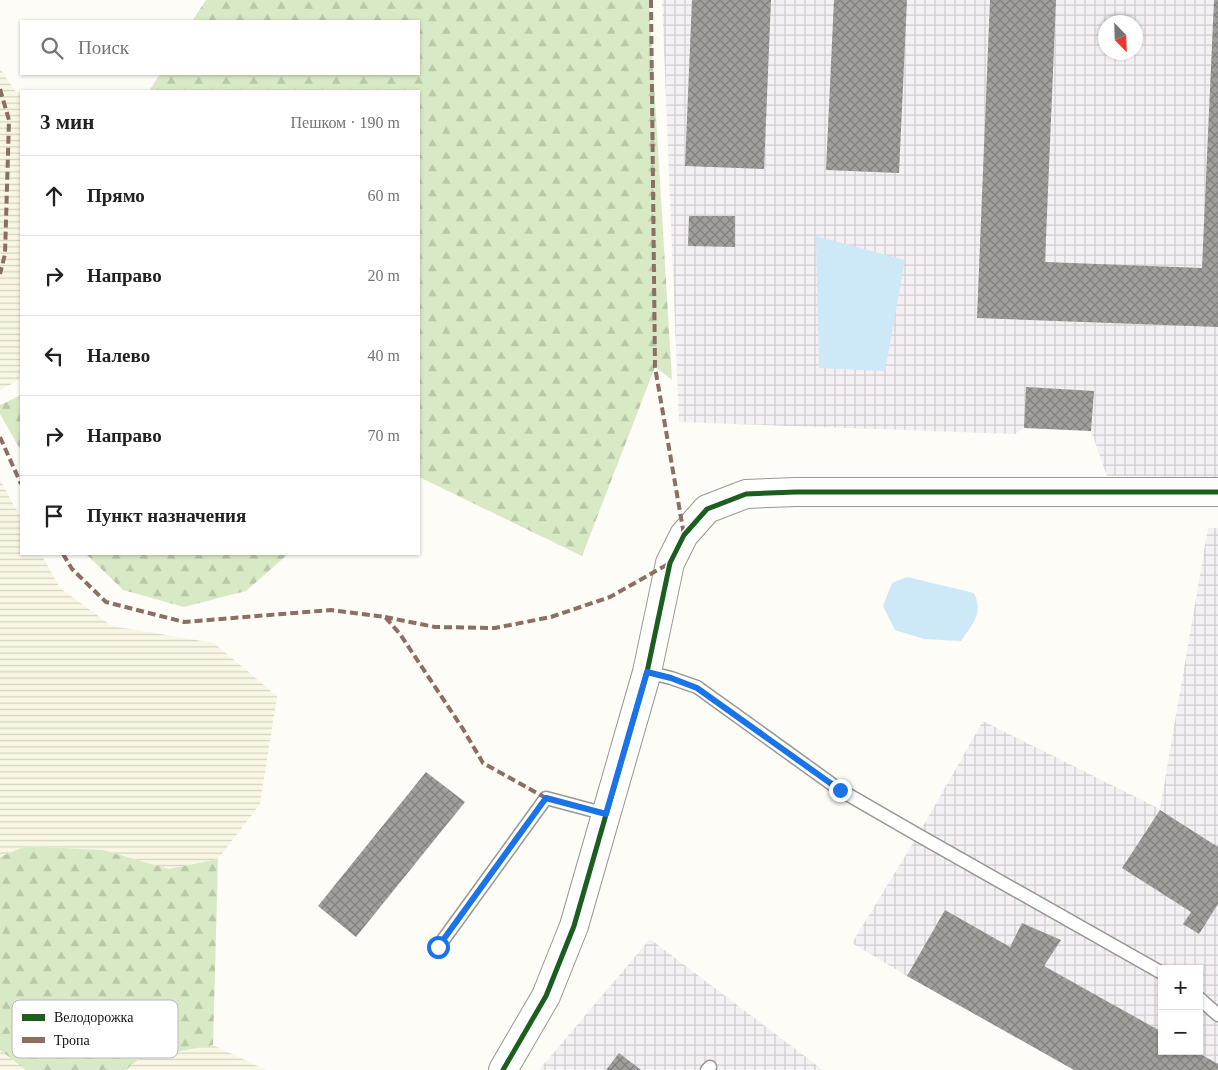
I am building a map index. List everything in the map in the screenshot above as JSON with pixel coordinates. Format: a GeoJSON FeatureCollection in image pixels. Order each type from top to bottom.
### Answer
{"type":"FeatureCollection","features":[{"type":"Feature","properties":{"kind":"street"},"geometry":{"type":"LineString","coordinates":[[503,1070],[546,996],[574,926],[647,672],[670,563],[684,535],[707,508],[746,494],[796,492],[1218,495]]}},
{"type":"Feature","properties":{"kind":"lane"},"geometry":{"type":"LineString","coordinates":[[647,672],[671,678],[697,688],[840,790],[1158,972]]}},
{"type":"Feature","properties":{"kind":"lane"},"geometry":{"type":"LineString","coordinates":[[438,947],[546,798],[606,814]]}},
{"type":"Feature","properties":{"kind":"lane"},"geometry":{"type":"LineString","coordinates":[[1203,1002],[1218,1015]]}},
{"type":"Feature","properties":{"kind":"shaded area"},"geometry":{"type":"Polygon","coordinates":[[[662,0],[1218,0],[1218,477],[1107,476],[1091,431],[1024,428],[1015,434],[679,422],[662,0]]]}},
{"type":"Feature","properties":{"kind":"shaded area"},"geometry":{"type":"Polygon","coordinates":[[[0,69],[16,92],[20,94],[20,378],[0,390],[0,69]]]}},
{"type":"Feature","properties":{"kind":"shaded area"},"geometry":{"type":"Polygon","coordinates":[[[0,480],[20,516],[20,555],[42,555],[60,588],[112,626],[214,643],[277,696],[260,804],[218,859],[169,869],[103,850],[26,846],[0,857],[0,480]]]}},
{"type":"Feature","properties":{"kind":"shaded area"},"geometry":{"type":"Polygon","coordinates":[[[1208,528],[1218,528],[1218,1070],[1074,1070],[852,943],[918,835],[983,721],[1160,809],[1208,528]]]}},
{"type":"Feature","properties":{"kind":"shaded area"},"geometry":{"type":"Polygon","coordinates":[[[650,939],[823,1070],[539,1070],[650,939]]]}},
{"type":"Feature","properties":{"kind":"shaded area"},"geometry":{"type":"Polygon","coordinates":[[[213,1045],[266,1070],[126,1070],[139,1059],[178,1058],[178,1052],[213,1045]]]}},
{"type":"Feature","properties":{"kind":"shaded area"},"geometry":{"type":"Polygon","coordinates":[[[0,1050],[26,1070],[0,1070],[0,1050]]]}},
{"type":"Feature","properties":{"kind":"green space"},"geometry":{"type":"Polygon","coordinates":[[[206,0],[649,0],[672,380],[655,367],[582,556],[420,477],[420,90],[150,90],[159,75],[420,75],[420,20],[193,20],[206,0]]]}},
{"type":"Feature","properties":{"kind":"green space"},"geometry":{"type":"Polygon","coordinates":[[[20,395],[20,449],[0,414],[0,405],[20,395]]]}},
{"type":"Feature","properties":{"kind":"green space"},"geometry":{"type":"Polygon","coordinates":[[[87,555],[287,555],[246,591],[184,607],[123,590],[87,555]]]}},
{"type":"Feature","properties":{"kind":"green space"},"geometry":{"type":"Polygon","coordinates":[[[26,846],[103,850],[169,869],[218,859],[213,1045],[178,1052],[178,1000],[12,1000],[12,1058],[144,1058],[139,1059],[126,1070],[26,1070],[0,1050],[0,857],[26,846]]]}},
{"type":"Feature","properties":{"kind":"water"},"geometry":{"type":"Polygon","coordinates":[[[816,236],[905,260],[885,371],[819,368],[816,236]]]}},
{"type":"Feature","properties":{"kind":"water"},"geometry":{"type":"Polygon","coordinates":[[[907,577],[974,593],[977,600],[977,613],[973,624],[961,641],[924,639],[895,630],[883,606],[892,583],[907,577]]]}},
{"type":"Feature","properties":{"kind":"building"},"geometry":{"type":"Polygon","coordinates":[[[692,0],[771,0],[764,169],[685,166],[692,0]]]}},
{"type":"Feature","properties":{"kind":"building"},"geometry":{"type":"Polygon","coordinates":[[[834,0],[907,0],[899,173],[826,170],[834,0]]]}},
{"type":"Feature","properties":{"kind":"building"},"geometry":{"type":"Polygon","coordinates":[[[990,0],[1056,0],[1045,262],[1202,268],[1214,0],[1218,0],[1218,327],[977,318],[990,0]]]}},
{"type":"Feature","properties":{"kind":"building"},"geometry":{"type":"Polygon","coordinates":[[[689,216],[735,216],[735,247],[688,246],[689,216]]]}},
{"type":"Feature","properties":{"kind":"building"},"geometry":{"type":"Polygon","coordinates":[[[1026,387],[1094,391],[1091,431],[1024,428],[1026,387]]]}},
{"type":"Feature","properties":{"kind":"building"},"geometry":{"type":"Polygon","coordinates":[[[426,772],[465,802],[356,937],[318,906],[426,772]]]}},
{"type":"Feature","properties":{"kind":"building"},"geometry":{"type":"Polygon","coordinates":[[[1160,810],[1218,847],[1218,904],[1199,934],[1183,924],[1191,912],[1122,868],[1160,810]]]}},
{"type":"Feature","properties":{"kind":"building"},"geometry":{"type":"Polygon","coordinates":[[[945,910],[1010,947],[1022,923],[1061,940],[1044,966],[1158,1030],[1158,1055],[1202,1055],[1218,1064],[1218,1070],[1074,1070],[907,976],[945,910]]]}},
{"type":"Feature","properties":{"kind":"building"},"geometry":{"type":"Polygon","coordinates":[[[619,1053],[641,1070],[606,1070],[619,1053]]]}},
{"type":"Feature","properties":{"kind":"marked path"},"geometry":{"type":"LineString","coordinates":[[651,0],[655,367],[684,535]]}},
{"type":"Feature","properties":{"kind":"marked path"},"geometry":{"type":"LineString","coordinates":[[0,89],[9,120],[5,254],[0,274]]}},
{"type":"Feature","properties":{"kind":"marked path"},"geometry":{"type":"LineString","coordinates":[[0,437],[20,482]]}},
{"type":"Feature","properties":{"kind":"marked path"},"geometry":{"type":"LineString","coordinates":[[64,555],[72,569],[106,602],[184,622],[331,610],[385,617],[400,634],[463,729],[483,763],[546,798]]}},
{"type":"Feature","properties":{"kind":"marked path"},"geometry":{"type":"LineString","coordinates":[[385,617],[435,627],[495,628],[551,617],[610,597],[670,563]]}},
{"type":"Feature","properties":{"kind":"cycle path"},"geometry":{"type":"LineString","coordinates":[[503,1070],[546,996],[574,926],[647,672],[670,563],[684,535],[707,509],[746,494],[796,492],[1218,492]]}},
{"type":"Feature","properties":{"kind":"route"},"geometry":{"type":"LineString","coordinates":[[438,947],[546,798],[606,814],[647,672],[671,678],[697,688],[840,790]]}}]}
